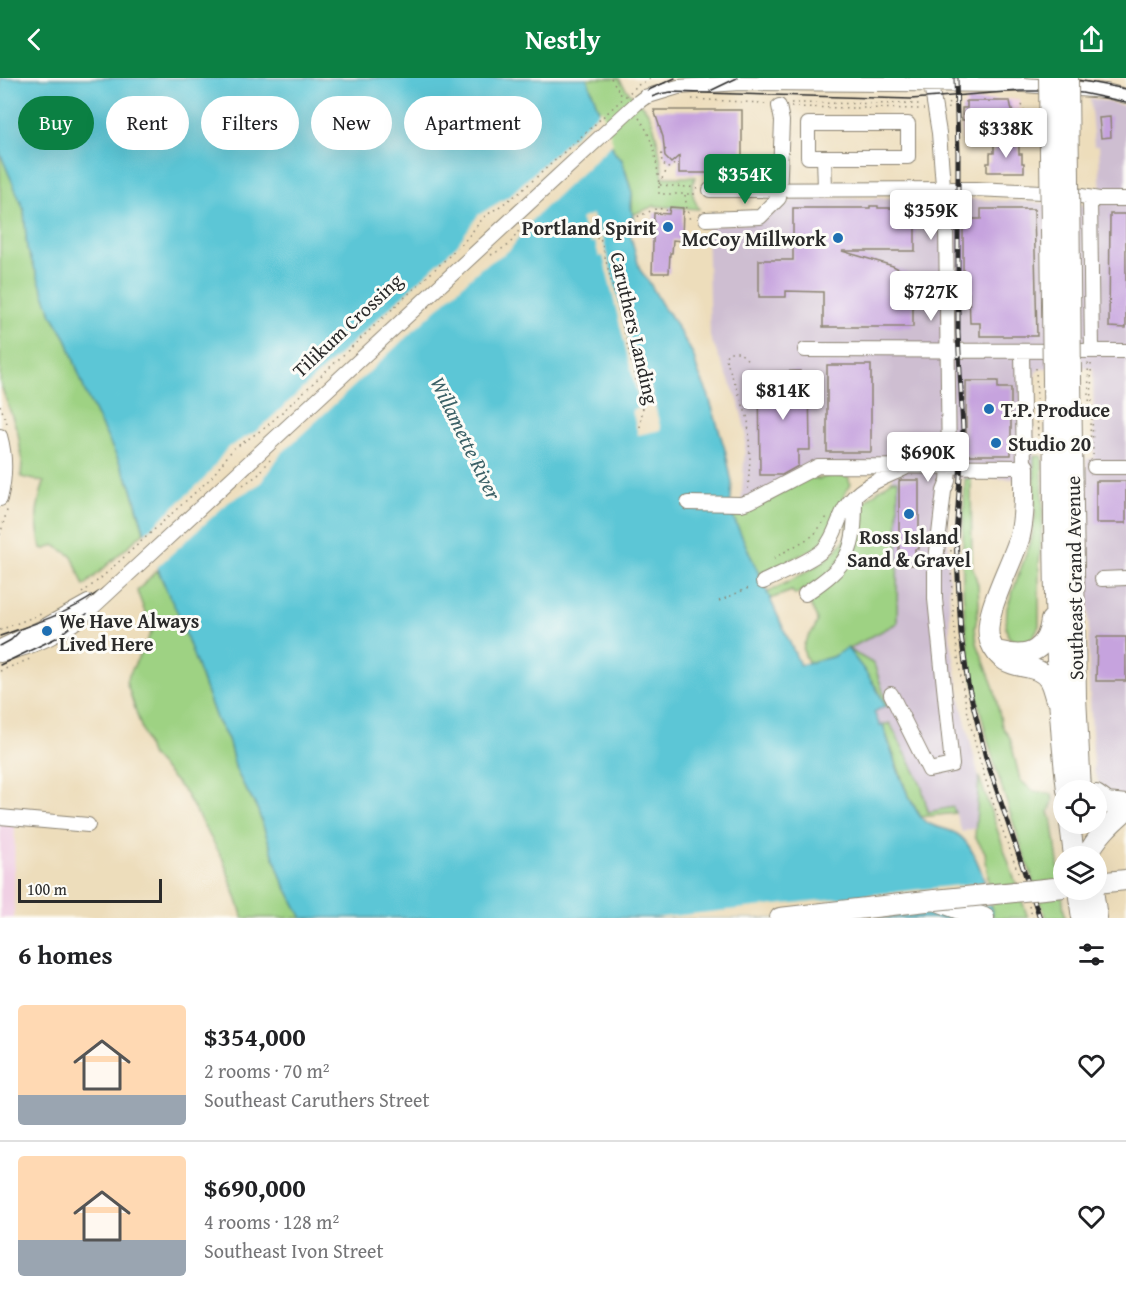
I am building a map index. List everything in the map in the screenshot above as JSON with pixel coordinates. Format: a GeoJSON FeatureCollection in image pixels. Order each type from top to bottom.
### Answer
{"type":"FeatureCollection","features":[{"type":"Feature","properties":{"kind":"highway"},"geometry":{"type":"LineString","coordinates":[[1049,78],[1062,380],[1055,588],[1059,707],[1066,780]]}},
{"type":"Feature","properties":{"kind":"highway","name":"Southeast Grand Avenue"},"geometry":{"type":"LineString","coordinates":[[1075,84],[1062,380],[1081,780]]}},
{"type":"Feature","properties":{"kind":"highway"},"geometry":{"type":"LineString","coordinates":[[1024,467],[1022,525],[988,624],[988,635],[992,646],[1007,663],[1040,671],[1045,676],[1059,707]]}},
{"type":"Feature","properties":{"kind":"highway"},"geometry":{"type":"LineString","coordinates":[[992,646],[1018,655],[1031,653],[1041,645],[1049,633],[1055,588]]}},
{"type":"Feature","properties":{"kind":"highway"},"geometry":{"type":"LineString","coordinates":[[1107,802],[1126,805]]}},
{"type":"Feature","properties":{"kind":"highway"},"geometry":{"type":"LineString","coordinates":[[1092,846],[1102,831],[1126,810]]}},
{"type":"Feature","properties":{"kind":"highway"},"geometry":{"type":"LineString","coordinates":[[1107,882],[1123,880]]}},
{"type":"Feature","properties":{"kind":"highway"},"geometry":{"type":"LineString","coordinates":[[780,918],[1053,887]]}},
{"type":"Feature","properties":{"kind":"highway"},"geometry":{"type":"LineString","coordinates":[[935,900],[984,918]]}},
{"type":"Feature","properties":{"kind":"highway"},"geometry":{"type":"LineString","coordinates":[[1079,900],[1082,918]]}},
{"type":"Feature","properties":{"kind":"highway"},"geometry":{"type":"LineString","coordinates":[[1094,900],[1097,918]]}},
{"type":"Feature","properties":{"kind":"street"},"geometry":{"type":"LineString","coordinates":[[642,92],[692,78]]}},
{"type":"Feature","properties":{"kind":"street"},"geometry":{"type":"LineString","coordinates":[[723,78],[740,83]]}},
{"type":"Feature","properties":{"kind":"street"},"geometry":{"type":"LineString","coordinates":[[642,92],[740,83],[930,82],[1023,86],[1075,84],[1126,96]]}},
{"type":"Feature","properties":{"kind":"street"},"geometry":{"type":"LineString","coordinates":[[891,694],[929,770],[952,765],[934,569],[949,467],[946,225],[939,133],[930,82]]}},
{"type":"Feature","properties":{"kind":"street"},"geometry":{"type":"LineString","coordinates":[[1075,84],[1126,102]]}},
{"type":"Feature","properties":{"kind":"street","name":"Tilikum Crossing"},"geometry":{"type":"LineString","coordinates":[[87,601],[637,103],[642,92]]}},
{"type":"Feature","properties":{"kind":"street"},"geometry":{"type":"LineString","coordinates":[[706,219],[760,217],[779,198],[782,121],[778,106]]}},
{"type":"Feature","properties":{"kind":"street"},"geometry":{"type":"LineString","coordinates":[[808,124],[908,124],[908,157],[822,157],[808,157],[808,124]]}},
{"type":"Feature","properties":{"kind":"street"},"geometry":{"type":"LineString","coordinates":[[822,157],[822,188]]}},
{"type":"Feature","properties":{"kind":"street"},"geometry":{"type":"LineString","coordinates":[[710,190],[943,189],[1056,192],[1090,198],[1126,199]]}},
{"type":"Feature","properties":{"kind":"street"},"geometry":{"type":"LineString","coordinates":[[1090,198],[1090,359]]}},
{"type":"Feature","properties":{"kind":"street"},"geometry":{"type":"LineString","coordinates":[[805,350],[1022,351],[1090,359],[1126,351]]}},
{"type":"Feature","properties":{"kind":"street"},"geometry":{"type":"LineString","coordinates":[[688,503],[741,504],[818,466],[1024,467],[1022,351]]}},
{"type":"Feature","properties":{"kind":"street"},"geometry":{"type":"LineString","coordinates":[[0,436],[3,487],[0,499]]}},
{"type":"Feature","properties":{"kind":"street"},"geometry":{"type":"LineString","coordinates":[[1094,466],[1126,467]]}},
{"type":"Feature","properties":{"kind":"street"},"geometry":{"type":"LineString","coordinates":[[763,582],[823,551],[836,532],[844,509],[855,497],[875,480],[907,467]]}},
{"type":"Feature","properties":{"kind":"street"},"geometry":{"type":"LineString","coordinates":[[804,594],[830,577],[849,554],[855,533],[855,497]]}},
{"type":"Feature","properties":{"kind":"street"},"geometry":{"type":"LineString","coordinates":[[1102,579],[1126,578]]}},
{"type":"Feature","properties":{"kind":"street"},"geometry":{"type":"LineString","coordinates":[[0,647],[43,627],[87,601]]}},
{"type":"Feature","properties":{"kind":"street"},"geometry":{"type":"LineString","coordinates":[[0,655],[50,639],[74,624],[87,601]]}},
{"type":"Feature","properties":{"kind":"street"},"geometry":{"type":"LineString","coordinates":[[0,817],[88,825]]}},
{"type":"Feature","properties":{"kind":"path"},"geometry":{"type":"LineString","coordinates":[[616,78],[612,79],[627,102]]}},
{"type":"Feature","properties":{"kind":"path"},"geometry":{"type":"LineString","coordinates":[[642,92],[652,78]]}},
{"type":"Feature","properties":{"kind":"path","name":"Tilikum Crossing"},"geometry":{"type":"LineString","coordinates":[[87,601],[101,578],[211,478],[233,449],[266,427],[454,252],[484,217],[519,193],[623,97],[642,92]]}},
{"type":"Feature","properties":{"kind":"path"},"geometry":{"type":"LineString","coordinates":[[690,99],[761,102],[778,106],[936,107],[951,104]]}},
{"type":"Feature","properties":{"kind":"path"},"geometry":{"type":"LineString","coordinates":[[966,101],[966,106]]}},
{"type":"Feature","properties":{"kind":"path"},"geometry":{"type":"LineString","coordinates":[[797,102],[936,107]]}},
{"type":"Feature","properties":{"kind":"path"},"geometry":{"type":"LineString","coordinates":[[1021,105],[1029,120]]}},
{"type":"Feature","properties":{"kind":"path"},"geometry":{"type":"LineString","coordinates":[[634,111],[644,125],[650,140],[659,194],[694,195],[710,190]]}},
{"type":"Feature","properties":{"kind":"path"},"geometry":{"type":"LineString","coordinates":[[970,120],[969,135],[972,135],[972,122],[976,128]]}},
{"type":"Feature","properties":{"kind":"path"},"geometry":{"type":"LineString","coordinates":[[666,149],[661,155],[662,162],[668,168]]}},
{"type":"Feature","properties":{"kind":"path"},"geometry":{"type":"LineString","coordinates":[[659,185],[668,168],[675,164],[679,165]]}},
{"type":"Feature","properties":{"kind":"path"},"geometry":{"type":"LineString","coordinates":[[659,185],[693,186],[710,190]]}},
{"type":"Feature","properties":{"kind":"path"},"geometry":{"type":"LineString","coordinates":[[684,194],[690,220]]}},
{"type":"Feature","properties":{"kind":"path","name":"Caruthers Landing"},"geometry":{"type":"LineString","coordinates":[[640,427],[643,407],[602,243],[600,237],[596,239],[594,235],[658,208],[669,211]]}},
{"type":"Feature","properties":{"kind":"path"},"geometry":{"type":"LineString","coordinates":[[683,212],[687,210]]}},
{"type":"Feature","properties":{"kind":"path"},"geometry":{"type":"LineString","coordinates":[[750,362],[743,354],[733,351],[725,357],[748,419],[750,459],[748,492],[751,501]]}},
{"type":"Feature","properties":{"kind":"path"},"geometry":{"type":"LineString","coordinates":[[1036,368],[1062,380],[1087,451],[1086,456],[1093,456],[1090,359]]}},
{"type":"Feature","properties":{"kind":"path"},"geometry":{"type":"LineString","coordinates":[[1087,451],[1090,451],[1090,359]]}},
{"type":"Feature","properties":{"kind":"path"},"geometry":{"type":"LineString","coordinates":[[774,558],[814,535],[829,514]]}},
{"type":"Feature","properties":{"kind":"path"},"geometry":{"type":"LineString","coordinates":[[951,532],[954,633],[966,706],[984,775],[1019,878]]}},
{"type":"Feature","properties":{"kind":"path"},"geometry":{"type":"LineString","coordinates":[[719,601],[763,582]]}},
{"type":"Feature","properties":{"kind":"path"},"geometry":{"type":"LineString","coordinates":[[1,628],[42,613]]}},
{"type":"Feature","properties":{"kind":"path"},"geometry":{"type":"LineString","coordinates":[[0,672],[4,670]]}},
{"type":"Feature","properties":{"kind":"path"},"geometry":{"type":"LineString","coordinates":[[1029,907],[1033,918]]}},
{"type":"Feature","properties":{"kind":"shaded area"},"geometry":{"type":"Polygon","coordinates":[[[1090,98],[1126,106],[1126,796],[1111,796],[1107,793],[1107,780],[1098,780],[1094,772],[1089,677],[1086,459],[1094,458],[1093,368],[1042,368],[1036,372],[1033,382],[1034,479],[947,478],[950,636],[961,703],[979,777],[975,828],[962,832],[953,807],[928,812],[921,784],[890,723],[880,727],[860,679],[877,672],[874,664],[847,648],[897,622],[898,480],[892,480],[892,469],[822,470],[745,510],[741,506],[746,433],[738,400],[710,337],[707,226],[750,223],[795,199],[948,198],[1101,206],[1099,146],[1094,146],[1090,98]]]}},
{"type":"Feature","properties":{"kind":"shaded area"},"geometry":{"type":"Polygon","coordinates":[[[1019,99],[1020,129],[978,129],[969,140],[962,140],[962,108],[967,101],[1019,99]]]}},
{"type":"Feature","properties":{"kind":"shaded area"},"geometry":{"type":"Polygon","coordinates":[[[0,813],[15,813],[14,918],[0,918],[0,813]]]}},
{"type":"Feature","properties":{"kind":"green space"},"geometry":{"type":"Polygon","coordinates":[[[587,78],[619,78],[625,88],[644,106],[655,133],[663,177],[696,177],[693,193],[699,209],[654,206],[632,215],[632,193],[622,160],[615,153],[611,144],[587,78]]]}},
{"type":"Feature","properties":{"kind":"green space"},"geometry":{"type":"Polygon","coordinates":[[[0,153],[24,210],[27,248],[52,315],[66,338],[86,394],[131,486],[144,532],[84,586],[72,556],[54,545],[46,549],[41,548],[37,515],[44,482],[21,477],[22,461],[18,433],[0,383],[0,153]]]}},
{"type":"Feature","properties":{"kind":"green space"},"geometry":{"type":"Polygon","coordinates":[[[1034,456],[1042,456],[1043,511],[1039,567],[1039,626],[1033,637],[1027,641],[1014,641],[1008,636],[1006,628],[1007,608],[1032,537],[1035,516],[1034,456]]]}},
{"type":"Feature","properties":{"kind":"green space"},"geometry":{"type":"Polygon","coordinates":[[[831,475],[848,476],[850,484],[837,511],[836,519],[818,547],[759,575],[730,510],[745,510],[808,477],[819,479],[831,475]]]}},
{"type":"Feature","properties":{"kind":"green space"},"geometry":{"type":"Polygon","coordinates":[[[971,478],[972,565],[978,585],[979,604],[975,628],[977,643],[994,688],[1002,726],[1010,738],[1020,780],[1033,791],[1052,794],[1053,801],[1049,812],[1056,846],[1053,846],[1053,900],[1063,900],[1065,918],[1046,918],[999,780],[980,710],[967,638],[963,598],[965,479],[971,478]]]}},
{"type":"Feature","properties":{"kind":"green space"},"geometry":{"type":"Polygon","coordinates":[[[892,480],[898,480],[897,623],[832,657],[809,663],[805,655],[804,643],[817,620],[815,612],[806,599],[831,582],[866,500],[892,480]]]}},
{"type":"Feature","properties":{"kind":"green space"},"geometry":{"type":"Polygon","coordinates":[[[849,519],[845,553],[826,577],[795,595],[792,591],[770,599],[767,593],[801,575],[837,550],[844,540],[847,530],[846,520],[849,519]]]}},
{"type":"Feature","properties":{"kind":"green space"},"geometry":{"type":"Polygon","coordinates":[[[157,570],[178,612],[217,721],[228,739],[236,770],[257,808],[282,880],[302,918],[243,918],[224,861],[184,791],[150,754],[126,681],[152,631],[137,591],[157,570]]]}},
{"type":"Feature","properties":{"kind":"green space"},"geometry":{"type":"Polygon","coordinates":[[[848,649],[874,664],[888,706],[885,706],[879,691],[848,649]]]}},
{"type":"Feature","properties":{"kind":"green space"},"geometry":{"type":"Polygon","coordinates":[[[890,723],[921,784],[928,812],[953,807],[955,813],[921,817],[906,790],[883,725],[890,723]]]}},
{"type":"Feature","properties":{"kind":"green space"},"geometry":{"type":"Polygon","coordinates":[[[979,777],[1028,918],[993,918],[985,852],[975,837],[979,777]]]}},
{"type":"Feature","properties":{"kind":"water","name":"Willamette River"},"geometry":{"type":"Polygon","coordinates":[[[0,78],[587,78],[611,144],[615,153],[622,160],[632,193],[631,207],[634,222],[629,230],[640,270],[693,354],[726,453],[732,483],[730,510],[800,665],[832,657],[847,648],[858,662],[873,683],[885,706],[874,712],[880,726],[883,725],[908,795],[923,820],[957,834],[971,849],[986,885],[993,918],[302,918],[282,880],[257,808],[236,770],[228,739],[217,721],[178,613],[149,547],[131,486],[86,394],[66,338],[52,315],[27,248],[24,210],[0,153],[0,78]]]}},
{"type":"Feature","properties":{"kind":"pier"},"geometry":{"type":"Polygon","coordinates":[[[602,109],[613,143],[532,220],[510,250],[480,269],[281,454],[260,484],[229,502],[154,570],[142,536],[205,478],[227,448],[258,430],[457,245],[478,215],[509,196],[602,109]]]}},
{"type":"Feature","properties":{"kind":"pier"},"geometry":{"type":"Polygon","coordinates":[[[592,214],[603,238],[640,388],[650,385],[661,430],[638,435],[632,410],[640,407],[603,256],[599,257],[595,242],[591,243],[580,219],[592,214]]]}},
{"type":"Feature","properties":{"kind":"pier"},"geometry":{"type":"Polygon","coordinates":[[[988,882],[994,904],[972,907],[996,918],[969,918],[943,912],[872,918],[654,918],[988,882]]]}},
{"type":"Feature","properties":{"kind":"building"},"geometry":{"type":"Polygon","coordinates":[[[967,101],[1010,101],[1014,120],[962,120],[962,108],[967,108],[967,101]]]}},
{"type":"Feature","properties":{"kind":"building"},"geometry":{"type":"Polygon","coordinates":[[[654,110],[742,110],[742,173],[679,173],[679,156],[671,163],[665,157],[663,137],[654,110]]]}},
{"type":"Feature","properties":{"kind":"building"},"geometry":{"type":"Polygon","coordinates":[[[1110,117],[1111,137],[1101,138],[1099,118],[1110,117]]]}},
{"type":"Feature","properties":{"kind":"building"},"geometry":{"type":"Polygon","coordinates":[[[994,144],[1019,145],[1024,172],[987,172],[990,153],[994,153],[994,144]]]}},
{"type":"Feature","properties":{"kind":"building"},"geometry":{"type":"Polygon","coordinates":[[[870,206],[915,208],[915,251],[842,251],[893,266],[913,276],[913,327],[823,327],[823,292],[786,291],[786,297],[759,297],[759,260],[793,260],[793,208],[870,208],[870,206]]]}},
{"type":"Feature","properties":{"kind":"building","name":"Portland Spirit"},"geometry":{"type":"Polygon","coordinates":[[[670,207],[683,208],[682,241],[673,240],[669,273],[652,273],[654,213],[669,214],[670,207]]]}},
{"type":"Feature","properties":{"kind":"building"},"geometry":{"type":"Polygon","coordinates":[[[981,209],[1034,209],[1037,336],[980,336],[980,323],[970,323],[969,293],[963,293],[963,219],[981,219],[981,209]]]}},
{"type":"Feature","properties":{"kind":"building"},"geometry":{"type":"Polygon","coordinates":[[[1110,214],[1126,214],[1126,328],[1109,327],[1110,214]]]}},
{"type":"Feature","properties":{"kind":"building"},"geometry":{"type":"Polygon","coordinates":[[[827,365],[871,365],[871,452],[827,452],[827,365]]]}},
{"type":"Feature","properties":{"kind":"building"},"geometry":{"type":"Polygon","coordinates":[[[800,371],[800,382],[809,382],[810,450],[798,450],[798,466],[782,475],[760,475],[759,372],[800,371]]]}},
{"type":"Feature","properties":{"kind":"building","name":"T.P. Produce"},"geometry":{"type":"Polygon","coordinates":[[[966,381],[998,381],[998,388],[1011,388],[1011,455],[966,455],[966,381]]]}},
{"type":"Feature","properties":{"kind":"building","name":"Ross Island Sand & Gravel"},"geometry":{"type":"Polygon","coordinates":[[[919,480],[919,549],[915,549],[915,565],[899,565],[899,481],[919,480]]]}},
{"type":"Feature","properties":{"kind":"building"},"geometry":{"type":"Polygon","coordinates":[[[1096,481],[1126,481],[1126,523],[1096,523],[1096,481]]]}},
{"type":"Feature","properties":{"kind":"building"},"geometry":{"type":"Polygon","coordinates":[[[1097,637],[1126,637],[1126,681],[1096,681],[1097,637]]]}},
{"type":"Feature","properties":{"kind":"tram line"},"geometry":{"type":"LineString","coordinates":[[642,93],[675,78]]}},
{"type":"Feature","properties":{"kind":"tram line"},"geometry":{"type":"LineString","coordinates":[[710,91],[737,78]]}},
{"type":"Feature","properties":{"kind":"tram line"},"geometry":{"type":"LineString","coordinates":[[1067,78],[1126,89]]}},
{"type":"Feature","properties":{"kind":"tram line"},"geometry":{"type":"LineString","coordinates":[[0,665],[56,638],[93,609],[633,108],[646,99],[671,92],[911,99],[1020,91],[1060,91],[1126,102]]}},
{"type":"Feature","properties":{"kind":"tram line"},"geometry":{"type":"LineString","coordinates":[[0,636],[69,610],[106,586]]}},
{"type":"Feature","properties":{"kind":"tram line"},"geometry":{"type":"LineString","coordinates":[[0,646],[19,632]]}},
{"type":"Feature","properties":{"kind":"railway"},"geometry":{"type":"LineString","coordinates":[[956,78],[958,333],[963,430],[956,537],[961,635],[968,684],[986,758],[1040,918]]}},
{"type":"Feature","properties":{"kind":"place","name":"Portland Spirit"},"geometry":{"type":"Point","coordinates":[668,227]}},
{"type":"Feature","properties":{"kind":"place","name":"McCoy Millwork"},"geometry":{"type":"Point","coordinates":[838,238]}},
{"type":"Feature","properties":{"kind":"place","name":"T.P. Produce"},"geometry":{"type":"Point","coordinates":[989,409]}},
{"type":"Feature","properties":{"kind":"place","name":"Studio 20"},"geometry":{"type":"Point","coordinates":[996,443]}},
{"type":"Feature","properties":{"kind":"place","name":"Ross Island Sand & Gravel"},"geometry":{"type":"Point","coordinates":[909,514]}},
{"type":"Feature","properties":{"kind":"place","name":"We Have Always Lived Here"},"geometry":{"type":"Point","coordinates":[47,631]}}]}
